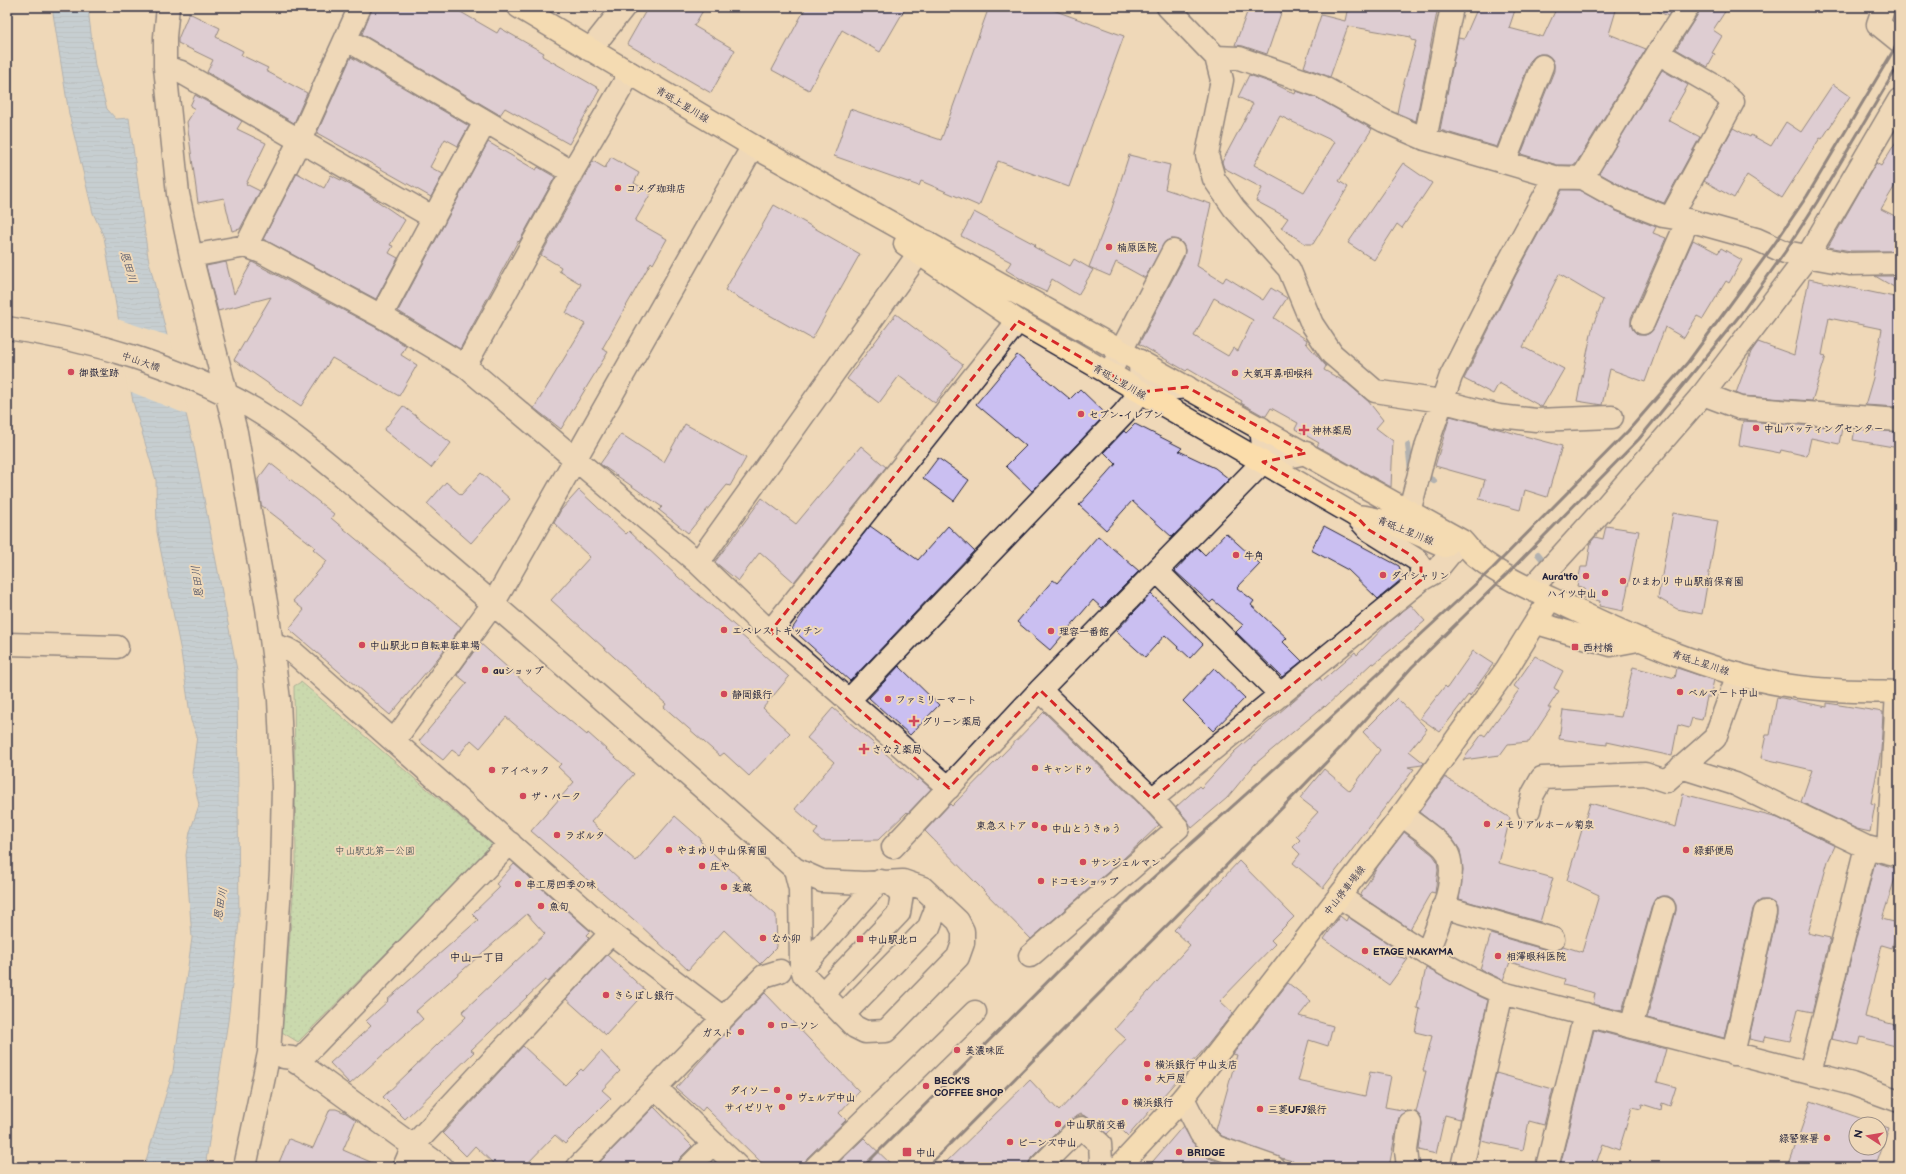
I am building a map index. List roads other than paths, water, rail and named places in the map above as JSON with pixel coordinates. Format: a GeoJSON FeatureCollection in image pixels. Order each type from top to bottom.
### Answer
{"type":"FeatureCollection","features":[{"type":"Feature","properties":{"kind":"main road","name":"青砥上星川線"},"geometry":{"type":"LineString","coordinates":[[519,7],[753,146],[849,199],[923,248],[1018,321],[1262,462],[1356,516],[1405,519],[1462,541],[1476,557]]}},
{"type":"Feature","properties":{"kind":"main road","name":"青砥上星川線"},"geometry":{"type":"LineString","coordinates":[[923,248],[1005,286],[1306,453],[1453,550],[1476,557],[1506,576],[1550,599],[1638,640],[1684,658],[1738,674],[1784,684],[1829,690],[1898,692]]}},
{"type":"Feature","properties":{"kind":"main road","name":"中山停車場線"},"geometry":{"type":"LineString","coordinates":[[1106,1166],[1182,1098],[1340,897],[1402,815],[1506,670],[1537,623],[1550,599]]}},
{"type":"Feature","properties":{"kind":"main road"},"geometry":{"type":"LineString","coordinates":[[1537,623],[1611,645],[1638,640]]}},
{"type":"Feature","properties":{"kind":"street"},"geometry":{"type":"LineString","coordinates":[[168,7],[165,37],[166,67],[178,194],[221,392],[236,432],[273,646],[279,700],[282,787],[281,871],[269,1053],[245,1167]]}},
{"type":"Feature","properties":{"kind":"street"},"geometry":{"type":"LineString","coordinates":[[246,246],[300,140],[360,7]]}},
{"type":"Feature","properties":{"kind":"street"},"geometry":{"type":"LineString","coordinates":[[590,50],[624,7]]}},
{"type":"Feature","properties":{"kind":"street"},"geometry":{"type":"LineString","coordinates":[[1168,7],[1216,57],[1222,80],[1207,155],[1214,179],[1234,208],[1289,269],[1312,324],[1332,354],[1376,390],[1441,401],[1499,416],[1536,420],[1612,417]]}},
{"type":"Feature","properties":{"kind":"street"},"geometry":{"type":"LineString","coordinates":[[1425,139],[1452,7]]}},
{"type":"Feature","properties":{"kind":"street"},"geometry":{"type":"LineString","coordinates":[[1582,178],[1658,53],[1688,7]]}},
{"type":"Feature","properties":{"kind":"street"},"geometry":{"type":"LineString","coordinates":[[1881,16],[1899,41]]}},
{"type":"Feature","properties":{"kind":"street"},"geometry":{"type":"LineString","coordinates":[[346,39],[572,172]]}},
{"type":"Feature","properties":{"kind":"street"},"geometry":{"type":"LineString","coordinates":[[1643,323],[1679,219],[1733,102],[1715,86],[1658,53]]}},
{"type":"Feature","properties":{"kind":"street"},"geometry":{"type":"LineString","coordinates":[[1216,57],[1239,58],[1322,86],[1384,121],[1425,139],[1505,161],[1555,177],[1582,178],[1622,200],[1663,216],[1756,239],[1785,252],[1806,257],[1850,264],[1899,263]]}},
{"type":"Feature","properties":{"kind":"street"},"geometry":{"type":"LineString","coordinates":[[1505,161],[1542,66]]}},
{"type":"Feature","properties":{"kind":"street"},"geometry":{"type":"LineString","coordinates":[[166,67],[181,72],[434,218]]}},
{"type":"Feature","properties":{"kind":"street"},"geometry":{"type":"LineString","coordinates":[[465,366],[572,172],[630,73]]}},
{"type":"Feature","properties":{"kind":"street"},"geometry":{"type":"LineString","coordinates":[[1531,589],[1601,512],[1703,394],[1806,257],[1899,100]]}},
{"type":"Feature","properties":{"kind":"street"},"geometry":{"type":"LineString","coordinates":[[380,316],[485,122]]}},
{"type":"Feature","properties":{"kind":"street"},"geometry":{"type":"LineString","coordinates":[[394,741],[494,604],[753,146]]}},
{"type":"Feature","properties":{"kind":"street"},"geometry":{"type":"LineString","coordinates":[[1405,519],[1441,401],[1451,376],[1505,269],[1555,177]]}},
{"type":"Feature","properties":{"kind":"street"},"geometry":{"type":"LineString","coordinates":[[191,256],[246,246],[264,253],[380,316],[465,366],[698,562],[770,632],[849,700],[944,793]]}},
{"type":"Feature","properties":{"kind":"street"},"geometry":{"type":"LineString","coordinates":[[698,562],[923,248]]}},
{"type":"Feature","properties":{"kind":"street"},"geometry":{"type":"LineString","coordinates":[[1109,374],[1130,356],[1173,250]]}},
{"type":"Feature","properties":{"kind":"street"},"geometry":{"type":"LineString","coordinates":[[1005,286],[1018,321]]}},
{"type":"Feature","properties":{"kind":"street"},"geometry":{"type":"LineString","coordinates":[[770,632],[1018,321],[1050,311]]}},
{"type":"Feature","properties":{"kind":"street","name":"中山大橋"},"geometry":{"type":"LineString","coordinates":[[7,328],[64,338],[118,353],[168,370],[221,392],[290,433],[494,604],[795,869],[822,881],[864,883],[904,881],[923,888],[958,921],[963,931],[963,943],[958,957],[886,1031],[865,1032],[855,1027],[843,1015]]}},
{"type":"Feature","properties":{"kind":"street"},"geometry":{"type":"LineString","coordinates":[[1130,356],[1141,392]]}},
{"type":"Feature","properties":{"kind":"street"},"geometry":{"type":"LineString","coordinates":[[849,700],[1123,414],[1141,392],[1187,387]]}},
{"type":"Feature","properties":{"kind":"street"},"geometry":{"type":"LineString","coordinates":[[1703,394],[1740,408],[1899,420]]}},
{"type":"Feature","properties":{"kind":"street"},"geometry":{"type":"LineString","coordinates":[[1261,428],[1263,446],[1262,462]]}},
{"type":"Feature","properties":{"kind":"street"},"geometry":{"type":"LineString","coordinates":[[893,846],[1040,690],[1262,462],[1306,453]]}},
{"type":"Feature","properties":{"kind":"street"},"geometry":{"type":"LineString","coordinates":[[1356,516],[1369,530],[1417,560],[1421,566],[1421,580]]}},
{"type":"Feature","properties":{"kind":"street"},"geometry":{"type":"LineString","coordinates":[[1152,799],[1421,580],[1436,572],[1453,550]]}},
{"type":"Feature","properties":{"kind":"street"},"geometry":{"type":"LineString","coordinates":[[1157,571],[1282,694]]}},
{"type":"Feature","properties":{"kind":"street"},"geometry":{"type":"LineString","coordinates":[[7,644],[117,648]]}},
{"type":"Feature","properties":{"kind":"street"},"geometry":{"type":"LineString","coordinates":[[273,646],[287,649],[294,653],[611,934],[722,1018]]}},
{"type":"Feature","properties":{"kind":"street"},"geometry":{"type":"LineString","coordinates":[[1529,810],[1533,794],[1542,778],[1645,774],[1666,781],[1715,738],[1738,674]]}},
{"type":"Feature","properties":{"kind":"street"},"geometry":{"type":"LineString","coordinates":[[1030,956],[1178,828],[1152,799],[1040,690]]}},
{"type":"Feature","properties":{"kind":"street"},"geometry":{"type":"LineString","coordinates":[[1681,767],[1735,784],[1866,847],[1894,853],[1898,692]]}},
{"type":"Feature","properties":{"kind":"street"},"geometry":{"type":"LineString","coordinates":[[1402,815],[1444,848],[1451,869],[1450,889],[1427,954]]}},
{"type":"Feature","properties":{"kind":"street"},"geometry":{"type":"LineString","coordinates":[[297,1063],[510,843]]}},
{"type":"Feature","properties":{"kind":"street"},"geometry":{"type":"LineString","coordinates":[[1810,1073],[1866,847]]}},
{"type":"Feature","properties":{"kind":"street"},"geometry":{"type":"LineString","coordinates":[[795,869],[800,889],[802,968],[804,975],[843,1015],[929,927],[936,909],[934,898]]}},
{"type":"Feature","properties":{"kind":"street"},"geometry":{"type":"LineString","coordinates":[[802,968],[880,881],[890,883],[902,894],[899,914],[822,994]]}},
{"type":"Feature","properties":{"kind":"street"},"geometry":{"type":"LineString","coordinates":[[1340,897],[1427,954],[1476,982],[1502,993],[1852,1084],[1899,1101]]}},
{"type":"Feature","properties":{"kind":"street"},"geometry":{"type":"LineString","coordinates":[[1443,907],[1553,939]]}},
{"type":"Feature","properties":{"kind":"street"},"geometry":{"type":"LineString","coordinates":[[1632,1027],[1664,908]]}},
{"type":"Feature","properties":{"kind":"street"},"geometry":{"type":"LineString","coordinates":[[1733,1054],[1765,912]]}},
{"type":"Feature","properties":{"kind":"street"},"geometry":{"type":"LineString","coordinates":[[404,1167],[413,1146],[611,934]]}},
{"type":"Feature","properties":{"kind":"street"},"geometry":{"type":"LineString","coordinates":[[578,1167],[764,976],[780,971]]}},
{"type":"Feature","properties":{"kind":"street"},"geometry":{"type":"LineString","coordinates":[[1462,1167],[1502,993]]}},
{"type":"Feature","properties":{"kind":"street"},"geometry":{"type":"LineString","coordinates":[[816,1167],[975,1012]]}},
{"type":"Feature","properties":{"kind":"street"},"geometry":{"type":"LineString","coordinates":[[1547,1167],[1585,1014]]}},
{"type":"Feature","properties":{"kind":"street"},"geometry":{"type":"LineString","coordinates":[[269,1053],[292,1058],[442,1167]]}},
{"type":"Feature","properties":{"kind":"street"},"geometry":{"type":"LineString","coordinates":[[656,1088],[738,1167]]}},
{"type":"Feature","properties":{"kind":"street"},"geometry":{"type":"LineString","coordinates":[[1182,1098],[1201,1134],[1216,1147],[1273,1167]]}},
{"type":"Feature","properties":{"kind":"street"},"geometry":{"type":"LineString","coordinates":[[1408,1167],[1406,1150],[1410,1123]]}},
{"type":"Feature","properties":{"kind":"street"},"geometry":{"type":"LineString","coordinates":[[1040,1167],[1077,1130],[1082,1128],[1100,1144],[1106,1166]]}},
{"type":"Feature","properties":{"kind":"street"},"geometry":{"type":"LineString","coordinates":[[688,1167],[713,1142]]}},
{"type":"Feature","properties":{"kind":"water","name":"恩田川"},"geometry":{"type":"Polygon","coordinates":[[[52,7],[89,7],[95,66],[107,109],[116,119],[129,118],[148,257],[194,447],[237,670],[239,922],[228,1021],[205,1167],[144,1167],[173,1071],[192,938],[186,855],[190,832],[199,805],[192,773],[197,736],[191,721],[181,652],[157,532],[156,480],[133,402],[104,237],[93,213],[69,114],[52,7]]]}},
{"type":"Feature","properties":{"kind":"waterway"},"geometry":{"type":"LineString","coordinates":[[1408,445],[1411,471]]}},
{"type":"Feature","properties":{"kind":"waterway"},"geometry":{"type":"LineString","coordinates":[[1423,475],[1434,481]]}},
{"type":"Feature","properties":{"kind":"waterway"},"geometry":{"type":"LineString","coordinates":[[1538,554],[1542,559]]}},
{"type":"Feature","properties":{"kind":"railway"},"geometry":{"type":"LineString","coordinates":[[863,1167],[1136,893],[1324,724],[1493,568],[1628,431],[1688,362],[1773,246],[1807,196],[1899,41]]}},
{"type":"Feature","properties":{"kind":"railway"},"geometry":{"type":"LineString","coordinates":[[927,1167],[1220,872],[1342,746],[1412,667],[1506,575],[1639,439],[1740,315],[1785,252],[1817,202],[1899,64]]}},
{"type":"Feature","properties":{"kind":"place","name":"コメダ珈琲店"},"geometry":{"type":"Point","coordinates":[618,188]}},
{"type":"Feature","properties":{"kind":"place","name":"楠原医院"},"geometry":{"type":"Point","coordinates":[1109,247]}},
{"type":"Feature","properties":{"kind":"place","name":"御嶽堂跡"},"geometry":{"type":"Point","coordinates":[71,372]}},
{"type":"Feature","properties":{"kind":"place","name":"大氣耳鼻咽喉科"},"geometry":{"type":"Point","coordinates":[1235,373]}},
{"type":"Feature","properties":{"kind":"place","name":"セブン-イレブン"},"geometry":{"type":"Point","coordinates":[1081,414]}},
{"type":"Feature","properties":{"kind":"place","name":"中山バッティングセンター"},"geometry":{"type":"Point","coordinates":[1756,428]}},
{"type":"Feature","properties":{"kind":"place","name":"神林薬局"},"geometry":{"type":"Point","coordinates":[1304,430]}},
{"type":"Feature","properties":{"kind":"place","name":"牛角"},"geometry":{"type":"Point","coordinates":[1236,555]}},
{"type":"Feature","properties":{"kind":"place","name":"ダイシャリン"},"geometry":{"type":"Point","coordinates":[1383,575]}},
{"type":"Feature","properties":{"kind":"place","name":"Aura'tfo"},"geometry":{"type":"Point","coordinates":[1586,576]}},
{"type":"Feature","properties":{"kind":"place","name":"ひまわり 中山駅前保育園"},"geometry":{"type":"Point","coordinates":[1623,581]}},
{"type":"Feature","properties":{"kind":"place","name":"ハイツ中山"},"geometry":{"type":"Point","coordinates":[1605,593]}},
{"type":"Feature","properties":{"kind":"place","name":"エベレストキッチン"},"geometry":{"type":"Point","coordinates":[724,630]}},
{"type":"Feature","properties":{"kind":"place","name":"理容一番館"},"geometry":{"type":"Point","coordinates":[1051,631]}},
{"type":"Feature","properties":{"kind":"place","name":"中山駅北口自転車駐車場"},"geometry":{"type":"Point","coordinates":[362,645]}},
{"type":"Feature","properties":{"kind":"place","name":"西村橋"},"geometry":{"type":"Point","coordinates":[1575,647]}},
{"type":"Feature","properties":{"kind":"place","name":"auショップ"},"geometry":{"type":"Point","coordinates":[485,670]}},
{"type":"Feature","properties":{"kind":"place","name":"ベルマート中山"},"geometry":{"type":"Point","coordinates":[1680,692]}},
{"type":"Feature","properties":{"kind":"place","name":"静岡銀行"},"geometry":{"type":"Point","coordinates":[724,694]}},
{"type":"Feature","properties":{"kind":"place","name":"ファミリーマート"},"geometry":{"type":"Point","coordinates":[888,699]}},
{"type":"Feature","properties":{"kind":"place","name":"グリーン薬局"},"geometry":{"type":"Point","coordinates":[914,721]}},
{"type":"Feature","properties":{"kind":"place","name":"さなえ薬局"},"geometry":{"type":"Point","coordinates":[864,749]}},
{"type":"Feature","properties":{"kind":"place","name":"キャンドゥ"},"geometry":{"type":"Point","coordinates":[1035,768]}},
{"type":"Feature","properties":{"kind":"place","name":"アイペック"},"geometry":{"type":"Point","coordinates":[492,770]}},
{"type":"Feature","properties":{"kind":"place","name":"ザ・パーク"},"geometry":{"type":"Point","coordinates":[523,796]}},
{"type":"Feature","properties":{"kind":"place","name":"メモリアルホール菊泉"},"geometry":{"type":"Point","coordinates":[1487,824]}},
{"type":"Feature","properties":{"kind":"place","name":"東急ストア"},"geometry":{"type":"Point","coordinates":[1035,825]}},
{"type":"Feature","properties":{"kind":"place","name":"中山とうきゅう"},"geometry":{"type":"Point","coordinates":[1044,828]}},
{"type":"Feature","properties":{"kind":"place","name":"ラポルタ"},"geometry":{"type":"Point","coordinates":[557,835]}},
{"type":"Feature","properties":{"kind":"place","name":"やまゆり中山保育園"},"geometry":{"type":"Point","coordinates":[669,850]}},
{"type":"Feature","properties":{"kind":"place","name":"緑郵便局"},"geometry":{"type":"Point","coordinates":[1686,850]}},
{"type":"Feature","properties":{"kind":"place","name":"サンジェルマン"},"geometry":{"type":"Point","coordinates":[1083,862]}},
{"type":"Feature","properties":{"kind":"place","name":"庄や"},"geometry":{"type":"Point","coordinates":[702,866]}},
{"type":"Feature","properties":{"kind":"place","name":"ドコモショップ"},"geometry":{"type":"Point","coordinates":[1041,881]}},
{"type":"Feature","properties":{"kind":"place","name":"串工房四季の味"},"geometry":{"type":"Point","coordinates":[518,884]}},
{"type":"Feature","properties":{"kind":"place","name":"麦蔵"},"geometry":{"type":"Point","coordinates":[724,887]}},
{"type":"Feature","properties":{"kind":"place","name":"魚旬"},"geometry":{"type":"Point","coordinates":[541,906]}},
{"type":"Feature","properties":{"kind":"place","name":"なか卯"},"geometry":{"type":"Point","coordinates":[763,938]}},
{"type":"Feature","properties":{"kind":"place","name":"中山駅北口"},"geometry":{"type":"Point","coordinates":[860,939]}},
{"type":"Feature","properties":{"kind":"place","name":"ETAGE NAKAYMA"},"geometry":{"type":"Point","coordinates":[1365,951]}},
{"type":"Feature","properties":{"kind":"place","name":"相澤眼科医院"},"geometry":{"type":"Point","coordinates":[1498,956]}},
{"type":"Feature","properties":{"kind":"place","name":"きらぼし銀行"},"geometry":{"type":"Point","coordinates":[606,995]}},
{"type":"Feature","properties":{"kind":"place","name":"ローソン"},"geometry":{"type":"Point","coordinates":[771,1025]}},
{"type":"Feature","properties":{"kind":"place","name":"ガスト"},"geometry":{"type":"Point","coordinates":[741,1032]}},
{"type":"Feature","properties":{"kind":"place","name":"美濃味匠"},"geometry":{"type":"Point","coordinates":[957,1050]}},
{"type":"Feature","properties":{"kind":"place","name":"横浜銀行 中山支店"},"geometry":{"type":"Point","coordinates":[1147,1064]}},
{"type":"Feature","properties":{"kind":"place","name":"大戸屋"},"geometry":{"type":"Point","coordinates":[1148,1078]}},
{"type":"Feature","properties":{"kind":"place","name":"BECK'S COFFEE SHOP"},"geometry":{"type":"Point","coordinates":[926,1086]}},
{"type":"Feature","properties":{"kind":"place","name":"ダイソー"},"geometry":{"type":"Point","coordinates":[777,1090]}},
{"type":"Feature","properties":{"kind":"place","name":"ヴェルデ中山"},"geometry":{"type":"Point","coordinates":[789,1097]}},
{"type":"Feature","properties":{"kind":"place","name":"横浜銀行"},"geometry":{"type":"Point","coordinates":[1125,1102]}},
{"type":"Feature","properties":{"kind":"place","name":"サイゼリヤ"},"geometry":{"type":"Point","coordinates":[782,1107]}},
{"type":"Feature","properties":{"kind":"place","name":"三菱UFJ銀行"},"geometry":{"type":"Point","coordinates":[1260,1109]}},
{"type":"Feature","properties":{"kind":"place","name":"中山駅前交番"},"geometry":{"type":"Point","coordinates":[1058,1124]}},
{"type":"Feature","properties":{"kind":"place","name":"緑警察署"},"geometry":{"type":"Point","coordinates":[1827,1138]}},
{"type":"Feature","properties":{"kind":"place","name":"ビーンズ中山"},"geometry":{"type":"Point","coordinates":[1010,1142]}},
{"type":"Feature","properties":{"kind":"place","name":"中山"},"geometry":{"type":"Point","coordinates":[907,1152]}},
{"type":"Feature","properties":{"kind":"place","name":"BRIDGE"},"geometry":{"type":"Point","coordinates":[1179,1152]}},
{"type":"Feature","properties":{"kind":"district","name":"中山一丁目"},"geometry":{"type":"Point","coordinates":[477,957]}},
{"type":"Feature","properties":{"kind":"park label","name":"中山駅北第一公園"},"geometry":{"type":"Point","coordinates":[375,850]}}]}
